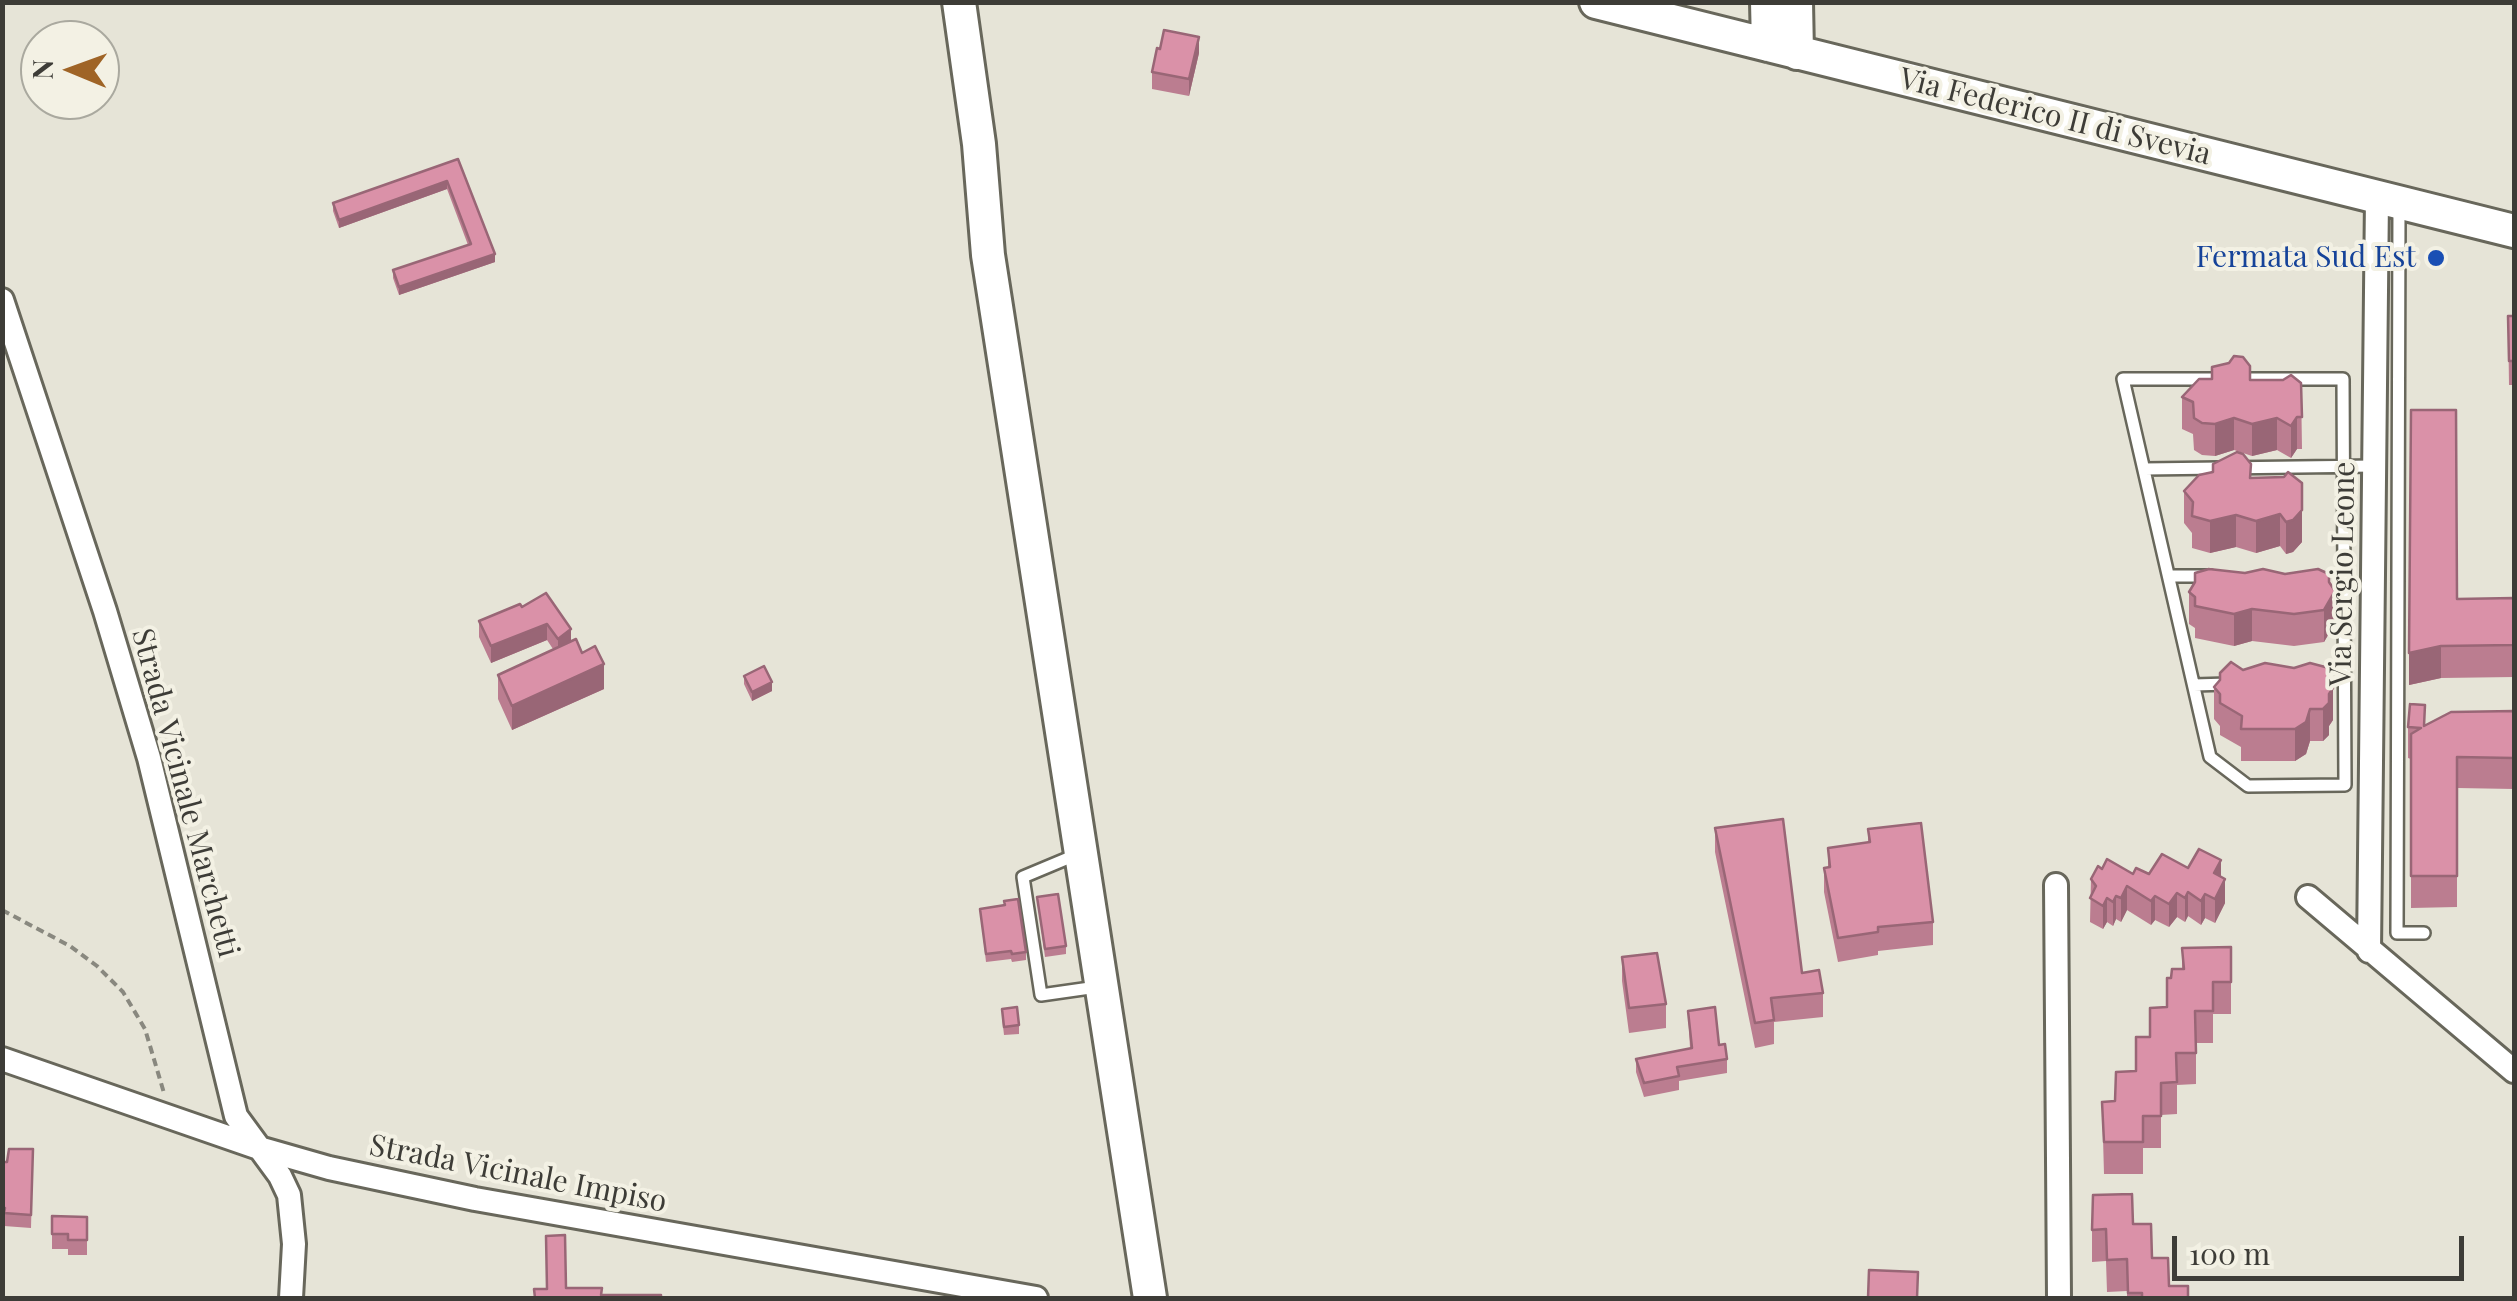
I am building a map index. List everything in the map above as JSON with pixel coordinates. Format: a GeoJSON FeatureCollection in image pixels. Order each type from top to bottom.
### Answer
{"type":"FeatureCollection","features":[{"type":"Feature","properties":{"kind":"main road"},"geometry":{"type":"LineString","coordinates":[[941,2],[962,148],[988,255]]}},
{"type":"Feature","properties":{"kind":"main road"},"geometry":{"type":"LineString","coordinates":[[959,2],[979,144],[988,255],[1148,1298]]}},
{"type":"Feature","properties":{"kind":"main road","name":"Via Federico II di Svevia"},"geometry":{"type":"LineString","coordinates":[[1596,2],[2514,231]]}},
{"type":"Feature","properties":{"kind":"main road"},"geometry":{"type":"LineString","coordinates":[[1767,2],[1782,49]]}},
{"type":"Feature","properties":{"kind":"main road"},"geometry":{"type":"LineString","coordinates":[[1782,49],[1796,2]]}},
{"type":"Feature","properties":{"kind":"street","name":"Via Sergio Leone"},"geometry":{"type":"LineString","coordinates":[[2369,951],[2374,466],[2388,200]]}},
{"type":"Feature","properties":{"kind":"street","name":"Strada Vicinale Marchetti"},"geometry":{"type":"LineString","coordinates":[[2,300],[144,740],[236,1116],[280,1176],[289,1195],[293,1218],[291,1298]]}},
{"type":"Feature","properties":{"kind":"street"},"geometry":{"type":"LineString","coordinates":[[2056,884],[2059,1298]]}},
{"type":"Feature","properties":{"kind":"street"},"geometry":{"type":"LineString","coordinates":[[2308,897],[2514,1071]]}},
{"type":"Feature","properties":{"kind":"street","name":"Strada Vicinale Impiso"},"geometry":{"type":"LineString","coordinates":[[2,1058],[259,1148],[329,1168],[475,1199],[1036,1298]]}},
{"type":"Feature","properties":{"kind":"lane"},"geometry":{"type":"LineString","coordinates":[[2388,200],[2398,932],[2424,933]]}},
{"type":"Feature","properties":{"kind":"lane"},"geometry":{"type":"LineString","coordinates":[[2124,379],[2343,379],[2344,466],[2345,784],[2248,786],[2210,757],[2124,379]]}},
{"type":"Feature","properties":{"kind":"lane"},"geometry":{"type":"LineString","coordinates":[[2144,470],[2374,466]]}},
{"type":"Feature","properties":{"kind":"lane"},"geometry":{"type":"LineString","coordinates":[[2325,575],[2344,575]]}},
{"type":"Feature","properties":{"kind":"lane"},"geometry":{"type":"LineString","coordinates":[[2169,576],[2227,576]]}},
{"type":"Feature","properties":{"kind":"lane"},"geometry":{"type":"LineString","coordinates":[[2326,682],[2372,682]]}},
{"type":"Feature","properties":{"kind":"lane"},"geometry":{"type":"LineString","coordinates":[[2194,685],[2250,684]]}},
{"type":"Feature","properties":{"kind":"lane"},"geometry":{"type":"LineString","coordinates":[[1081,854],[1065,857],[1052,867],[1023,877],[1039,978],[1042,995],[1102,986]]}},
{"type":"Feature","properties":{"kind":"path"},"geometry":{"type":"LineString","coordinates":[[2,910],[70,946],[123,992],[145,1030],[172,1116]]}},
{"type":"Feature","properties":{"kind":"building"},"geometry":{"type":"Polygon","coordinates":[[[1164,30],[1199,37],[1189,79],[1152,72],[1164,30]]]}},
{"type":"Feature","properties":{"kind":"building"},"geometry":{"type":"Polygon","coordinates":[[[458,159],[495,254],[399,287],[393,270],[471,244],[447,181],[339,220],[333,203],[458,159]]]}},
{"type":"Feature","properties":{"kind":"building"},"geometry":{"type":"Polygon","coordinates":[[[2508,316],[2514,316],[2514,361],[2509,361],[2508,316]]]}},
{"type":"Feature","properties":{"kind":"building"},"geometry":{"type":"Polygon","coordinates":[[[2234,356],[2243,357],[2250,366],[2250,380],[2283,380],[2291,375],[2301,383],[2302,417],[2297,417],[2291,426],[2277,418],[2252,424],[2234,418],[2215,424],[2194,418],[2193,402],[2182,397],[2199,379],[2212,379],[2212,367],[2229,363],[2234,356]]]}},
{"type":"Feature","properties":{"kind":"building"},"geometry":{"type":"Polygon","coordinates":[[[2411,410],[2456,410],[2457,599],[2514,598],[2514,645],[2441,646],[2409,653],[2411,410]]]}},
{"type":"Feature","properties":{"kind":"building"},"geometry":{"type":"Polygon","coordinates":[[[2237,452],[2251,464],[2250,478],[2284,477],[2288,472],[2302,483],[2302,510],[2293,520],[2286,522],[2280,514],[2256,521],[2236,515],[2210,521],[2192,516],[2193,502],[2184,491],[2199,475],[2213,472],[2213,464],[2237,452]]]}},
{"type":"Feature","properties":{"kind":"building"},"geometry":{"type":"Polygon","coordinates":[[[2209,569],[2245,573],[2263,569],[2285,574],[2318,569],[2329,574],[2335,591],[2324,610],[2294,614],[2252,609],[2234,614],[2195,606],[2195,597],[2189,592],[2195,573],[2209,569]]]}},
{"type":"Feature","properties":{"kind":"building"},"geometry":{"type":"Polygon","coordinates":[[[546,593],[571,629],[558,639],[547,624],[491,646],[479,621],[520,604],[522,607],[546,593]]]}},
{"type":"Feature","properties":{"kind":"building"},"geometry":{"type":"Polygon","coordinates":[[[576,639],[582,653],[595,646],[604,664],[512,706],[498,675],[576,639]]]}},
{"type":"Feature","properties":{"kind":"building"},"geometry":{"type":"Polygon","coordinates":[[[2231,662],[2243,670],[2265,663],[2294,668],[2310,663],[2329,668],[2333,688],[2329,703],[2323,709],[2310,709],[2306,722],[2295,729],[2241,729],[2242,716],[2220,703],[2220,694],[2214,687],[2231,662]]]}},
{"type":"Feature","properties":{"kind":"building"},"geometry":{"type":"Polygon","coordinates":[[[764,666],[772,682],[752,692],[744,676],[764,666]]]}},
{"type":"Feature","properties":{"kind":"building"},"geometry":{"type":"Polygon","coordinates":[[[2410,704],[2425,705],[2424,726],[2451,712],[2514,711],[2514,758],[2457,757],[2457,876],[2411,876],[2411,734],[2421,728],[2408,727],[2410,704]]]}},
{"type":"Feature","properties":{"kind":"building"},"geometry":{"type":"Polygon","coordinates":[[[1783,819],[1802,973],[1819,970],[1823,993],[1771,998],[1774,1020],[1755,1023],[1715,828],[1783,819]]]}},
{"type":"Feature","properties":{"kind":"building"},"geometry":{"type":"Polygon","coordinates":[[[1921,823],[1933,922],[1878,927],[1878,932],[1838,938],[1824,868],[1830,867],[1828,848],[1870,842],[1868,829],[1921,823]]]}},
{"type":"Feature","properties":{"kind":"building"},"geometry":{"type":"Polygon","coordinates":[[[2199,849],[2221,860],[2214,873],[2225,879],[2215,899],[2205,894],[2201,901],[2188,892],[2185,898],[2177,893],[2169,904],[2155,896],[2151,901],[2127,886],[2121,898],[2116,896],[2113,902],[2107,898],[2103,906],[2090,898],[2096,886],[2091,879],[2107,859],[2133,874],[2136,868],[2149,874],[2162,854],[2188,868],[2199,849]]]}},
{"type":"Feature","properties":{"kind":"building"},"geometry":{"type":"Polygon","coordinates":[[[1058,894],[1066,946],[1045,949],[1037,897],[1058,894]]]}},
{"type":"Feature","properties":{"kind":"building"},"geometry":{"type":"Polygon","coordinates":[[[1018,899],[1026,952],[986,954],[980,909],[1018,899]]]}},
{"type":"Feature","properties":{"kind":"building"},"geometry":{"type":"Polygon","coordinates":[[[2231,947],[2231,982],[2213,982],[2213,1011],[2195,1011],[2196,1053],[2176,1053],[2177,1082],[2161,1083],[2161,1116],[2143,1116],[2143,1142],[2104,1142],[2102,1102],[2115,1101],[2116,1072],[2136,1071],[2136,1037],[2150,1037],[2150,1008],[2167,1007],[2167,978],[2171,978],[2172,969],[2184,969],[2182,948],[2231,947]]]}},
{"type":"Feature","properties":{"kind":"building"},"geometry":{"type":"Polygon","coordinates":[[[1657,953],[1666,1004],[1629,1008],[1622,957],[1657,953]]]}},
{"type":"Feature","properties":{"kind":"building"},"geometry":{"type":"Polygon","coordinates":[[[1017,1007],[1019,1025],[1004,1027],[1002,1009],[1017,1007]]]}},
{"type":"Feature","properties":{"kind":"building"},"geometry":{"type":"Polygon","coordinates":[[[1715,1007],[1719,1045],[1725,1044],[1727,1059],[1677,1067],[1679,1076],[1644,1083],[1636,1059],[1692,1048],[1688,1011],[1715,1007]]]}},
{"type":"Feature","properties":{"kind":"building"},"geometry":{"type":"Polygon","coordinates":[[[9,1149],[33,1149],[31,1215],[4,1213],[2,1208],[2,1162],[7,1162],[9,1149]]]}},
{"type":"Feature","properties":{"kind":"building"},"geometry":{"type":"Polygon","coordinates":[[[2132,1194],[2133,1224],[2151,1224],[2152,1258],[2168,1258],[2169,1286],[2188,1286],[2188,1298],[2142,1298],[2142,1293],[2128,1293],[2127,1259],[2107,1260],[2106,1229],[2092,1230],[2093,1195],[2132,1194]]]}},
{"type":"Feature","properties":{"kind":"building"},"geometry":{"type":"Polygon","coordinates":[[[52,1216],[87,1217],[87,1240],[68,1240],[68,1234],[52,1234],[52,1216]]]}},
{"type":"Feature","properties":{"kind":"building"},"geometry":{"type":"Polygon","coordinates":[[[565,1235],[566,1288],[602,1288],[601,1295],[661,1298],[535,1298],[534,1289],[547,1289],[546,1236],[565,1235]]]}},
{"type":"Feature","properties":{"kind":"building"},"geometry":{"type":"Polygon","coordinates":[[[1869,1270],[1918,1272],[1917,1298],[1868,1298],[1869,1270]]]}},
{"type":"Feature","properties":{"kind":"place","name":"Fermata Sud Est"},"geometry":{"type":"Point","coordinates":[2436,258]}}]}
